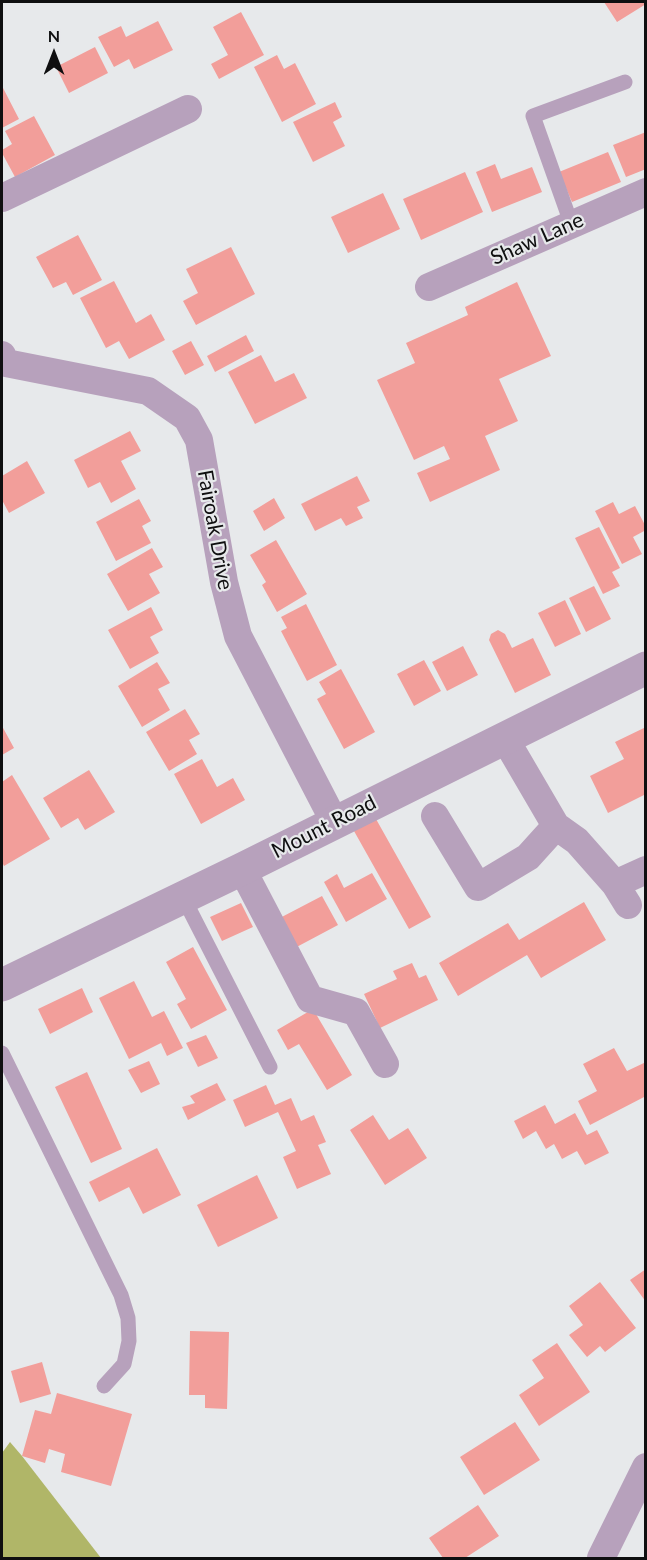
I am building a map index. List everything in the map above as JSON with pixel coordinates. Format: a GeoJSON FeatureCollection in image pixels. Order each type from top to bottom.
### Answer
{"type":"FeatureCollection","features":[{"type":"Feature","properties":{"kind":"street"},"geometry":{"type":"LineString","coordinates":[[2,198],[188,109]]}},
{"type":"Feature","properties":{"kind":"street","name":"Shaw Lane"},"geometry":{"type":"LineString","coordinates":[[429,287],[645,192]]}},
{"type":"Feature","properties":{"kind":"street","name":"Fairoak Drive"},"geometry":{"type":"LineString","coordinates":[[3,363],[148,391],[187,418],[199,440],[224,582],[238,636],[334,821]]}},
{"type":"Feature","properties":{"kind":"street","name":"Mount Road"},"geometry":{"type":"LineString","coordinates":[[2,986],[645,668]]}},
{"type":"Feature","properties":{"kind":"street"},"geometry":{"type":"LineString","coordinates":[[504,737],[556,826],[577,841],[621,895],[645,870]]}},
{"type":"Feature","properties":{"kind":"street"},"geometry":{"type":"LineString","coordinates":[[435,816],[478,887],[528,857],[556,826]]}},
{"type":"Feature","properties":{"kind":"street"},"geometry":{"type":"LineString","coordinates":[[242,868],[310,999],[356,1012],[385,1064]]}},
{"type":"Feature","properties":{"kind":"street"},"geometry":{"type":"LineString","coordinates":[[601,1558],[645,1467]]}},
{"type":"Feature","properties":{"kind":"lane"},"geometry":{"type":"LineString","coordinates":[[571,223],[534,116],[625,82]]}},
{"type":"Feature","properties":{"kind":"lane"},"geometry":{"type":"LineString","coordinates":[[183,897],[270,1067]]}},
{"type":"Feature","properties":{"kind":"lane"},"geometry":{"type":"LineString","coordinates":[[2,1053],[121,1295],[128,1318],[129,1341],[124,1364],[104,1386]]}},
{"type":"Feature","properties":{"kind":"green space"},"geometry":{"type":"Polygon","coordinates":[[[10,1442],[101,1558],[2,1558],[2,1453],[10,1442]]]}},
{"type":"Feature","properties":{"kind":"building"},"geometry":{"type":"Polygon","coordinates":[[[604,2],[646,2],[646,4],[617,22],[604,2]]]}},
{"type":"Feature","properties":{"kind":"building"},"geometry":{"type":"Polygon","coordinates":[[[241,12],[264,55],[219,79],[211,64],[228,55],[213,27],[241,12]]]}},
{"type":"Feature","properties":{"kind":"building"},"geometry":{"type":"Polygon","coordinates":[[[158,21],[173,50],[134,69],[129,59],[114,67],[98,37],[121,26],[126,37],[158,21]]]}},
{"type":"Feature","properties":{"kind":"building"},"geometry":{"type":"Polygon","coordinates":[[[95,47],[108,73],[69,93],[56,67],[95,47]]]}},
{"type":"Feature","properties":{"kind":"building"},"geometry":{"type":"Polygon","coordinates":[[[277,55],[284,69],[295,63],[316,104],[282,122],[254,67],[277,55]]]}},
{"type":"Feature","properties":{"kind":"building"},"geometry":{"type":"Polygon","coordinates":[[[2,86],[19,119],[2,128],[2,86]]]}},
{"type":"Feature","properties":{"kind":"building"},"geometry":{"type":"Polygon","coordinates":[[[335,102],[342,117],[333,122],[345,146],[313,162],[293,122],[335,102]]]}},
{"type":"Feature","properties":{"kind":"building"},"geometry":{"type":"Polygon","coordinates":[[[34,116],[55,155],[15,177],[2,153],[2,150],[12,144],[5,131],[34,116]]]}},
{"type":"Feature","properties":{"kind":"building"},"geometry":{"type":"Polygon","coordinates":[[[646,132],[646,169],[626,177],[613,145],[646,132]]]}},
{"type":"Feature","properties":{"kind":"building"},"geometry":{"type":"Polygon","coordinates":[[[608,152],[621,182],[572,202],[559,172],[608,152]]]}},
{"type":"Feature","properties":{"kind":"building"},"geometry":{"type":"Polygon","coordinates":[[[495,164],[501,179],[532,167],[542,192],[492,212],[476,172],[495,164]]]}},
{"type":"Feature","properties":{"kind":"building"},"geometry":{"type":"Polygon","coordinates":[[[465,172],[483,212],[421,240],[403,199],[465,172]]]}},
{"type":"Feature","properties":{"kind":"building"},"geometry":{"type":"Polygon","coordinates":[[[383,193],[400,229],[348,253],[331,217],[383,193]]]}},
{"type":"Feature","properties":{"kind":"building"},"geometry":{"type":"Polygon","coordinates":[[[78,235],[102,280],[73,295],[66,282],[53,288],[36,257],[78,235]]]}},
{"type":"Feature","properties":{"kind":"building"},"geometry":{"type":"Polygon","coordinates":[[[231,247],[255,294],[196,325],[183,301],[198,293],[186,269],[231,247]]]}},
{"type":"Feature","properties":{"kind":"building"},"geometry":{"type":"Polygon","coordinates":[[[114,281],[136,323],[151,314],[165,340],[129,359],[119,341],[106,348],[80,298],[114,281]]]}},
{"type":"Feature","properties":{"kind":"building"},"geometry":{"type":"Polygon","coordinates":[[[517,282],[551,356],[499,379],[518,421],[485,436],[500,470],[430,502],[417,473],[450,459],[444,446],[414,460],[377,380],[415,363],[406,343],[468,315],[465,307],[517,282]]]}},
{"type":"Feature","properties":{"kind":"building"},"geometry":{"type":"Polygon","coordinates":[[[246,335],[254,351],[215,372],[207,356],[246,335]]]}},
{"type":"Feature","properties":{"kind":"building"},"geometry":{"type":"Polygon","coordinates":[[[191,341],[204,365],[185,375],[172,351],[191,341]]]}},
{"type":"Feature","properties":{"kind":"building"},"geometry":{"type":"Polygon","coordinates":[[[261,355],[275,382],[294,373],[307,398],[255,424],[228,372],[261,355]]]}},
{"type":"Feature","properties":{"kind":"building"},"geometry":{"type":"Polygon","coordinates":[[[130,431],[141,451],[121,461],[136,489],[111,503],[100,482],[88,488],[74,460],[130,431]]]}},
{"type":"Feature","properties":{"kind":"building"},"geometry":{"type":"Polygon","coordinates":[[[27,461],[45,493],[9,513],[2,500],[2,476],[27,461]]]}},
{"type":"Feature","properties":{"kind":"building"},"geometry":{"type":"Polygon","coordinates":[[[357,476],[370,501],[357,507],[363,518],[346,526],[341,518],[315,531],[301,504],[357,476]]]}},
{"type":"Feature","properties":{"kind":"building"},"geometry":{"type":"Polygon","coordinates":[[[274,498],[285,518],[264,531],[253,511],[274,498]]]}},
{"type":"Feature","properties":{"kind":"building"},"geometry":{"type":"Polygon","coordinates":[[[139,499],[151,521],[142,526],[151,543],[116,561],[96,522],[139,499]]]}},
{"type":"Feature","properties":{"kind":"building"},"geometry":{"type":"Polygon","coordinates":[[[613,502],[619,514],[635,506],[646,527],[646,530],[633,537],[642,554],[622,564],[595,511],[613,502]]]}},
{"type":"Feature","properties":{"kind":"building"},"geometry":{"type":"Polygon","coordinates":[[[599,527],[620,568],[612,572],[620,586],[603,594],[575,538],[599,527]]]}},
{"type":"Feature","properties":{"kind":"building"},"geometry":{"type":"Polygon","coordinates":[[[276,540],[307,594],[277,612],[262,585],[266,582],[250,555],[276,540]]]}},
{"type":"Feature","properties":{"kind":"building"},"geometry":{"type":"Polygon","coordinates":[[[152,548],[163,567],[149,574],[160,593],[128,611],[107,574],[152,548]]]}},
{"type":"Feature","properties":{"kind":"building"},"geometry":{"type":"Polygon","coordinates":[[[594,586],[611,619],[586,632],[569,598],[594,586]]]}},
{"type":"Feature","properties":{"kind":"building"},"geometry":{"type":"Polygon","coordinates":[[[565,600],[581,634],[555,647],[538,613],[565,600]]]}},
{"type":"Feature","properties":{"kind":"building"},"geometry":{"type":"Polygon","coordinates":[[[306,604],[337,665],[307,681],[281,631],[287,628],[281,617],[306,604]]]}},
{"type":"Feature","properties":{"kind":"building"},"geometry":{"type":"Polygon","coordinates":[[[151,607],[163,630],[150,637],[159,653],[130,669],[108,630],[151,607]]]}},
{"type":"Feature","properties":{"kind":"building"},"geometry":{"type":"Polygon","coordinates":[[[498,630],[505,634],[512,648],[533,638],[551,675],[515,693],[489,640],[491,634],[498,630]]]}},
{"type":"Feature","properties":{"kind":"building"},"geometry":{"type":"Polygon","coordinates":[[[463,646],[478,675],[447,691],[432,662],[463,646]]]}},
{"type":"Feature","properties":{"kind":"building"},"geometry":{"type":"Polygon","coordinates":[[[424,660],[441,691],[414,706],[397,674],[424,660]]]}},
{"type":"Feature","properties":{"kind":"building"},"geometry":{"type":"Polygon","coordinates":[[[157,662],[170,683],[158,689],[170,710],[142,727],[118,686],[157,662]]]}},
{"type":"Feature","properties":{"kind":"building"},"geometry":{"type":"Polygon","coordinates":[[[341,669],[375,732],[344,749],[317,699],[326,694],[319,682],[341,669]]]}},
{"type":"Feature","properties":{"kind":"building"},"geometry":{"type":"Polygon","coordinates":[[[185,709],[200,734],[189,740],[197,754],[169,771],[146,732],[185,709]]]}},
{"type":"Feature","properties":{"kind":"building"},"geometry":{"type":"Polygon","coordinates":[[[2,726],[14,748],[2,755],[2,726]]]}},
{"type":"Feature","properties":{"kind":"building"},"geometry":{"type":"Polygon","coordinates":[[[646,727],[646,794],[608,813],[590,776],[624,759],[615,742],[646,727]]]}},
{"type":"Feature","properties":{"kind":"building"},"geometry":{"type":"Polygon","coordinates":[[[202,759],[217,787],[233,778],[245,800],[201,824],[174,774],[202,759]]]}},
{"type":"Feature","properties":{"kind":"building"},"geometry":{"type":"Polygon","coordinates":[[[89,770],[115,812],[85,830],[78,818],[61,828],[43,798],[89,770]]]}},
{"type":"Feature","properties":{"kind":"building"},"geometry":{"type":"Polygon","coordinates":[[[12,775],[50,839],[4,866],[2,862],[2,782],[12,775]]]}},
{"type":"Feature","properties":{"kind":"building"},"geometry":{"type":"Polygon","coordinates":[[[376,819],[431,917],[409,929],[354,831],[376,819]]]}},
{"type":"Feature","properties":{"kind":"building"},"geometry":{"type":"Polygon","coordinates":[[[372,873],[387,899],[346,922],[324,882],[337,874],[344,888],[372,873]]]}},
{"type":"Feature","properties":{"kind":"building"},"geometry":{"type":"Polygon","coordinates":[[[322,896],[338,925],[291,950],[276,920],[322,896]]]}},
{"type":"Feature","properties":{"kind":"building"},"geometry":{"type":"Polygon","coordinates":[[[584,902],[606,940],[541,978],[527,955],[458,996],[439,963],[508,923],[519,940],[584,902]]]}},
{"type":"Feature","properties":{"kind":"building"},"geometry":{"type":"Polygon","coordinates":[[[241,903],[253,927],[222,941],[210,917],[241,903]]]}},
{"type":"Feature","properties":{"kind":"building"},"geometry":{"type":"Polygon","coordinates":[[[193,947],[227,1010],[191,1029],[177,1004],[186,999],[166,962],[193,947]]]}},
{"type":"Feature","properties":{"kind":"building"},"geometry":{"type":"Polygon","coordinates":[[[412,963],[419,978],[426,975],[438,1000],[380,1028],[364,994],[397,979],[393,971],[412,963]]]}},
{"type":"Feature","properties":{"kind":"building"},"geometry":{"type":"Polygon","coordinates":[[[134,981],[152,1017],[164,1011],[183,1048],[167,1056],[161,1043],[129,1059],[99,998],[134,981]]]}},
{"type":"Feature","properties":{"kind":"building"},"geometry":{"type":"Polygon","coordinates":[[[82,988],[93,1012],[50,1034],[38,1009],[82,988]]]}},
{"type":"Feature","properties":{"kind":"building"},"geometry":{"type":"Polygon","coordinates":[[[313,1009],[352,1075],[327,1090],[299,1044],[288,1050],[277,1030],[313,1009]]]}},
{"type":"Feature","properties":{"kind":"building"},"geometry":{"type":"Polygon","coordinates":[[[206,1035],[218,1058],[198,1067],[186,1043],[206,1035]]]}},
{"type":"Feature","properties":{"kind":"building"},"geometry":{"type":"Polygon","coordinates":[[[614,1048],[627,1071],[646,1062],[646,1096],[590,1125],[578,1101],[597,1091],[583,1064],[614,1048]]]}},
{"type":"Feature","properties":{"kind":"building"},"geometry":{"type":"Polygon","coordinates":[[[149,1061],[160,1084],[141,1093],[128,1070],[149,1061]]]}},
{"type":"Feature","properties":{"kind":"building"},"geometry":{"type":"Polygon","coordinates":[[[87,1072],[122,1149],[91,1163],[55,1087],[87,1072]]]}},
{"type":"Feature","properties":{"kind":"building"},"geometry":{"type":"Polygon","coordinates":[[[217,1083],[226,1100],[188,1120],[182,1107],[195,1103],[190,1096],[217,1083]]]}},
{"type":"Feature","properties":{"kind":"building"},"geometry":{"type":"Polygon","coordinates":[[[266,1085],[275,1105],[291,1098],[301,1121],[314,1115],[326,1142],[318,1145],[331,1174],[297,1189],[283,1157],[296,1151],[278,1112],[245,1127],[233,1100],[266,1085]]]}},
{"type":"Feature","properties":{"kind":"building"},"geometry":{"type":"Polygon","coordinates":[[[545,1105],[555,1124],[575,1113],[587,1135],[597,1130],[609,1153],[585,1165],[577,1151],[562,1159],[554,1144],[546,1149],[536,1131],[523,1139],[514,1121],[545,1105]]]}},
{"type":"Feature","properties":{"kind":"building"},"geometry":{"type":"Polygon","coordinates":[[[373,1115],[389,1140],[408,1128],[427,1158],[385,1185],[350,1130],[373,1115]]]}},
{"type":"Feature","properties":{"kind":"building"},"geometry":{"type":"Polygon","coordinates":[[[157,1148],[181,1195],[143,1214],[129,1187],[99,1202],[89,1182],[157,1148]]]}},
{"type":"Feature","properties":{"kind":"building"},"geometry":{"type":"Polygon","coordinates":[[[257,1175],[278,1218],[218,1247],[197,1205],[257,1175]]]}},
{"type":"Feature","properties":{"kind":"building"},"geometry":{"type":"Polygon","coordinates":[[[646,1269],[646,1302],[630,1280],[646,1269]]]}},
{"type":"Feature","properties":{"kind":"building"},"geometry":{"type":"Polygon","coordinates":[[[600,1282],[636,1328],[605,1352],[600,1346],[587,1357],[569,1335],[583,1325],[569,1306],[600,1282]]]}},
{"type":"Feature","properties":{"kind":"building"},"geometry":{"type":"Polygon","coordinates":[[[190,1331],[229,1332],[227,1409],[205,1408],[205,1395],[189,1395],[190,1331]]]}},
{"type":"Feature","properties":{"kind":"building"},"geometry":{"type":"Polygon","coordinates":[[[557,1343],[590,1392],[539,1426],[519,1395],[544,1378],[532,1360],[557,1343]]]}},
{"type":"Feature","properties":{"kind":"building"},"geometry":{"type":"Polygon","coordinates":[[[42,1362],[51,1394],[20,1403],[11,1371],[42,1362]]]}},
{"type":"Feature","properties":{"kind":"building"},"geometry":{"type":"Polygon","coordinates":[[[57,1393],[132,1414],[111,1486],[61,1472],[65,1454],[49,1449],[45,1463],[22,1456],[35,1410],[51,1414],[57,1393]]]}},
{"type":"Feature","properties":{"kind":"building"},"geometry":{"type":"Polygon","coordinates":[[[515,1422],[540,1460],[484,1495],[460,1457],[515,1422]]]}},
{"type":"Feature","properties":{"kind":"building"},"geometry":{"type":"Polygon","coordinates":[[[478,1505],[499,1536],[465,1558],[443,1558],[429,1538],[478,1505]]]}}]}
